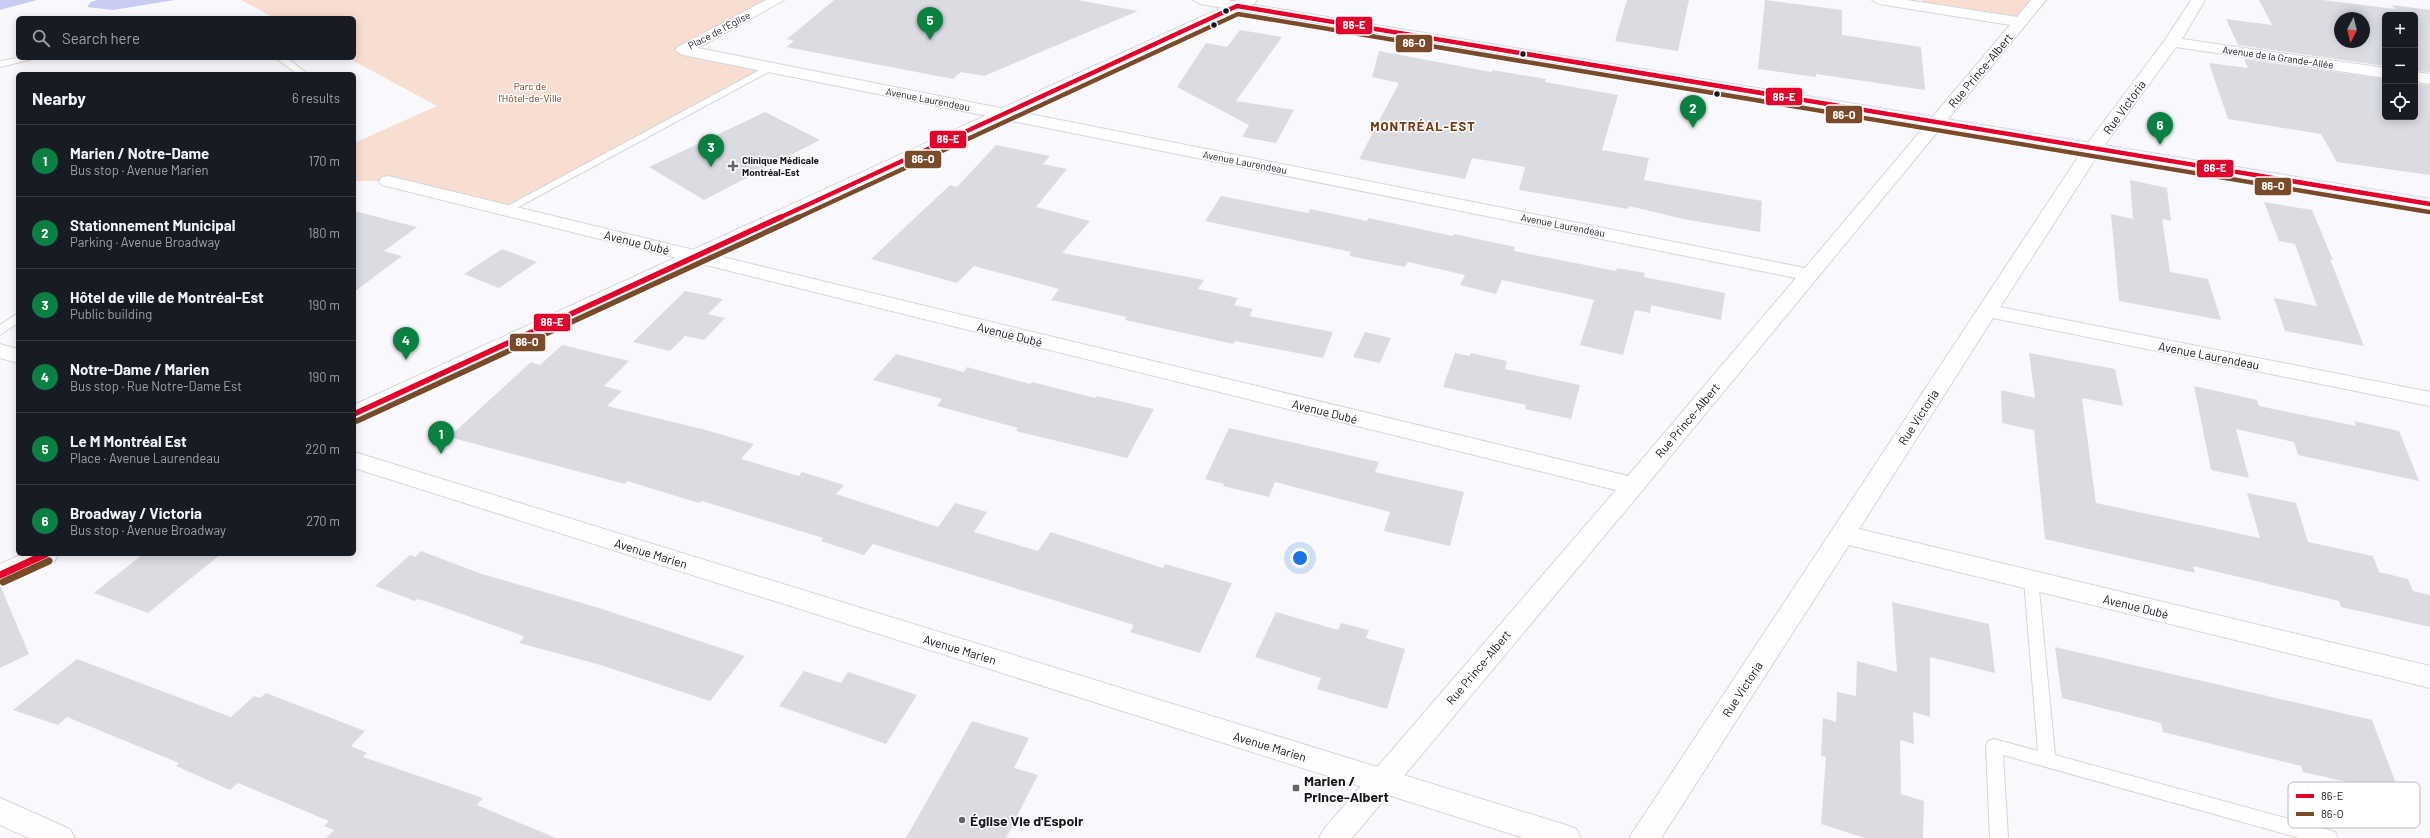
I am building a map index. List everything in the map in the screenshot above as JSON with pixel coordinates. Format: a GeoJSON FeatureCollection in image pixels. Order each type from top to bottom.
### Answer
{"type":"FeatureCollection","features":[{"type":"Feature","properties":{"kind":"street","name":"Place de l'Église"},"geometry":{"type":"LineString","coordinates":[[683,50],[777,0]]}},
{"type":"Feature","properties":{"kind":"street"},"geometry":{"type":"LineString","coordinates":[[1200,0],[1244,3],[1936,122],[2430,204]]}},
{"type":"Feature","properties":{"kind":"street"},"geometry":{"type":"LineString","coordinates":[[1879,0],[2020,22]]}},
{"type":"Feature","properties":{"kind":"street","name":"Rue Prince-Albert"},"geometry":{"type":"LineString","coordinates":[[1334,838],[1633,486],[1808,274],[2039,0]]}},
{"type":"Feature","properties":{"kind":"street","name":"Rue Victoria"},"geometry":{"type":"LineString","coordinates":[[1644,838],[1664,810],[2093,148],[2172,42],[2198,0]]}},
{"type":"Feature","properties":{"kind":"street"},"geometry":{"type":"LineString","coordinates":[[356,413],[697,257],[1244,3]]}},
{"type":"Feature","properties":{"kind":"street","name":"Avenue de la Grande-Allée"},"geometry":{"type":"LineString","coordinates":[[2172,42],[2382,73]]}},
{"type":"Feature","properties":{"kind":"street","name":"Avenue Laurendeau"},"geometry":{"type":"LineString","coordinates":[[683,50],[1808,274]]}},
{"type":"Feature","properties":{"kind":"street"},"geometry":{"type":"LineString","coordinates":[[2418,77],[2430,79]]}},
{"type":"Feature","properties":{"kind":"street","name":"Avenue Dubé"},"geometry":{"type":"LineString","coordinates":[[388,181],[1633,486]]}},
{"type":"Feature","properties":{"kind":"street","name":"Avenue Laurendeau"},"geometry":{"type":"LineString","coordinates":[[1988,311],[2430,399]]}},
{"type":"Feature","properties":{"kind":"street"},"geometry":{"type":"LineString","coordinates":[[0,351],[16,355]]}},
{"type":"Feature","properties":{"kind":"street","name":"Avenue Marien"},"geometry":{"type":"LineString","coordinates":[[356,461],[1566,838]]}},
{"type":"Feature","properties":{"kind":"street","name":"Avenue Dubé"},"geometry":{"type":"LineString","coordinates":[[1842,534],[2430,677]]}},
{"type":"Feature","properties":{"kind":"street"},"geometry":{"type":"LineString","coordinates":[[0,575],[42,556]]}},
{"type":"Feature","properties":{"kind":"street"},"geometry":{"type":"LineString","coordinates":[[0,811],[60,838]]}},
{"type":"Feature","properties":{"kind":"lane"},"geometry":{"type":"LineString","coordinates":[[0,64],[21,60]]}},
{"type":"Feature","properties":{"kind":"lane"},"geometry":{"type":"LineString","coordinates":[[284,60],[300,72]]}},
{"type":"Feature","properties":{"kind":"lane"},"geometry":{"type":"LineString","coordinates":[[505,210],[769,68]]}},
{"type":"Feature","properties":{"kind":"lane"},"geometry":{"type":"LineString","coordinates":[[0,330],[16,318]]}},
{"type":"Feature","properties":{"kind":"lane"},"geometry":{"type":"LineString","coordinates":[[2031,580],[2047,761]]}},
{"type":"Feature","properties":{"kind":"lane"},"geometry":{"type":"LineString","coordinates":[[1999,838],[1994,746],[2288,827]]}},
{"type":"Feature","properties":{"kind":"lane"},"geometry":{"type":"LineString","coordinates":[[2292,828],[2329,838]]}},
{"type":"Feature","properties":{"kind":"green space","name":"Parc de l'Hôtel-de-Ville"},"geometry":{"type":"Polygon","coordinates":[[[241,0],[777,0],[683,49],[769,68],[505,210],[388,181],[356,181],[356,142],[437,106],[352,60],[356,60],[356,16],[270,16],[241,0]]]}},
{"type":"Feature","properties":{"kind":"green space"},"geometry":{"type":"Polygon","coordinates":[[[1922,0],[2039,0],[2020,22],[1922,7],[1922,0]]]}},
{"type":"Feature","properties":{"kind":"water"},"geometry":{"type":"Polygon","coordinates":[[[0,0],[37,0],[0,10],[0,0]]]}},
{"type":"Feature","properties":{"kind":"water"},"geometry":{"type":"Polygon","coordinates":[[[97,0],[175,0],[113,10],[87,7],[91,2],[97,0]]]}},
{"type":"Feature","properties":{"kind":"building"},"geometry":{"type":"Polygon","coordinates":[[[834,0],[1077,0],[1138,11],[984,76],[961,72],[953,79],[786,47],[794,41],[787,39],[834,0]]]}},
{"type":"Feature","properties":{"kind":"building"},"geometry":{"type":"Polygon","coordinates":[[[1627,0],[1689,0],[1678,51],[1615,41],[1627,0]]]}},
{"type":"Feature","properties":{"kind":"building"},"geometry":{"type":"Polygon","coordinates":[[[1765,0],[1842,10],[1842,35],[1921,47],[1925,90],[1816,74],[1816,77],[1758,69],[1765,0]]]}},
{"type":"Feature","properties":{"kind":"building"},"geometry":{"type":"Polygon","coordinates":[[[2259,0],[2322,0],[2395,9],[2392,5],[2430,10],[2430,72],[2418,71],[2418,12],[2382,12],[2382,66],[2238,45],[2226,19],[2272,25],[2259,0]]]}},
{"type":"Feature","properties":{"kind":"building"},"geometry":{"type":"Polygon","coordinates":[[[1240,30],[1282,37],[1236,101],[1294,110],[1276,143],[1242,137],[1249,125],[1177,87],[1206,43],[1227,47],[1240,30]]]}},
{"type":"Feature","properties":{"kind":"building"},"geometry":{"type":"Polygon","coordinates":[[[1379,51],[1491,72],[1492,70],[1546,79],[1545,82],[1618,95],[1602,150],[1649,158],[1644,180],[1762,201],[1760,232],[1683,219],[1629,206],[1628,209],[1519,190],[1525,167],[1472,158],[1465,179],[1359,159],[1399,83],[1372,77],[1379,51]]]}},
{"type":"Feature","properties":{"kind":"building"},"geometry":{"type":"Polygon","coordinates":[[[2244,59],[2382,79],[2382,120],[2418,120],[2418,84],[2430,85],[2430,175],[2337,162],[2321,134],[2228,119],[2209,63],[2248,68],[2244,59]]]}},
{"type":"Feature","properties":{"kind":"building"},"geometry":{"type":"Polygon","coordinates":[[[765,112],[820,140],[704,200],[649,167],[765,112]]]}},
{"type":"Feature","properties":{"kind":"building"},"geometry":{"type":"Polygon","coordinates":[[[996,145],[1050,156],[1043,164],[1067,169],[1036,207],[1090,221],[1062,253],[1204,280],[1198,289],[1238,298],[1234,305],[1253,309],[1249,316],[1333,332],[1323,358],[1235,341],[1233,344],[1125,320],[1127,317],[1051,300],[1059,289],[974,266],[957,283],[871,259],[950,185],[957,187],[996,145]]]}},
{"type":"Feature","properties":{"kind":"building"},"geometry":{"type":"Polygon","coordinates":[[[2130,180],[2167,188],[2171,221],[2162,219],[2170,272],[2208,279],[2221,320],[2119,301],[2111,214],[2133,219],[2130,180]]]}},
{"type":"Feature","properties":{"kind":"building"},"geometry":{"type":"Polygon","coordinates":[[[1221,196],[1308,213],[1310,209],[1367,221],[1368,218],[1453,236],[1454,234],[1515,247],[1514,251],[1616,271],[1617,268],[1645,273],[1644,277],[1725,293],[1721,320],[1651,305],[1650,313],[1635,310],[1623,355],[1580,345],[1594,300],[1502,280],[1496,294],[1460,285],[1465,275],[1408,262],[1405,267],[1349,256],[1351,252],[1205,221],[1221,196]]]}},
{"type":"Feature","properties":{"kind":"building"},"geometry":{"type":"Polygon","coordinates":[[[2264,202],[2312,210],[2333,260],[2330,259],[2364,346],[2285,331],[2274,298],[2317,306],[2295,244],[2279,241],[2264,202]]]}},
{"type":"Feature","properties":{"kind":"building"},"geometry":{"type":"Polygon","coordinates":[[[356,212],[417,227],[384,251],[402,256],[356,290],[356,212]]]}},
{"type":"Feature","properties":{"kind":"building"},"geometry":{"type":"Polygon","coordinates":[[[502,249],[537,262],[499,288],[464,274],[502,249]]]}},
{"type":"Feature","properties":{"kind":"building"},"geometry":{"type":"Polygon","coordinates":[[[685,291],[723,299],[708,314],[725,318],[704,340],[685,336],[670,351],[633,342],[685,291]]]}},
{"type":"Feature","properties":{"kind":"building"},"geometry":{"type":"Polygon","coordinates":[[[1365,332],[1391,338],[1380,363],[1353,357],[1365,332]]]}},
{"type":"Feature","properties":{"kind":"building"},"geometry":{"type":"Polygon","coordinates":[[[562,345],[629,361],[604,386],[622,391],[607,406],[702,429],[754,444],[741,459],[799,476],[802,472],[844,485],[836,494],[938,527],[955,503],[987,512],[974,532],[1038,551],[1051,532],[1163,568],[1165,564],[1232,583],[1200,653],[1130,632],[1134,625],[873,544],[864,555],[821,541],[823,538],[702,501],[699,503],[627,481],[625,484],[449,437],[531,362],[540,365],[562,345]]]}},
{"type":"Feature","properties":{"kind":"building"},"geometry":{"type":"Polygon","coordinates":[[[1455,353],[1470,356],[1471,353],[1507,361],[1505,369],[1580,385],[1571,419],[1525,409],[1526,405],[1443,387],[1455,353]]]}},
{"type":"Feature","properties":{"kind":"building"},"geometry":{"type":"Polygon","coordinates":[[[2029,353],[2115,369],[2123,406],[2082,398],[2096,503],[2260,538],[2247,493],[2296,503],[2308,542],[2373,556],[2379,572],[2408,579],[2413,591],[2430,595],[2430,627],[2341,607],[2339,601],[2193,566],[2195,573],[2045,539],[2034,430],[2002,423],[2001,390],[2035,398],[2029,353]]]}},
{"type":"Feature","properties":{"kind":"building"},"geometry":{"type":"Polygon","coordinates":[[[896,354],[964,372],[967,367],[1030,384],[1032,382],[1095,398],[1097,396],[1154,409],[1127,458],[1016,431],[1018,428],[937,406],[942,399],[873,380],[896,354]]]}},
{"type":"Feature","properties":{"kind":"building"},"geometry":{"type":"Polygon","coordinates":[[[2194,386],[2257,400],[2259,406],[2356,426],[2354,421],[2399,431],[2419,481],[2298,455],[2294,442],[2236,429],[2249,478],[2211,470],[2194,386]]]}},
{"type":"Feature","properties":{"kind":"building"},"geometry":{"type":"Polygon","coordinates":[[[1229,428],[1379,462],[1375,472],[1464,492],[1450,546],[1384,531],[1390,512],[1275,482],[1269,497],[1223,486],[1224,484],[1205,479],[1229,428]]]}},
{"type":"Feature","properties":{"kind":"building"},"geometry":{"type":"Polygon","coordinates":[[[421,551],[482,574],[596,607],[745,656],[710,701],[597,664],[519,643],[524,637],[518,634],[434,604],[418,599],[415,601],[375,586],[410,555],[415,557],[421,551]]]}},
{"type":"Feature","properties":{"kind":"building"},"geometry":{"type":"Polygon","coordinates":[[[140,556],[219,556],[148,613],[94,593],[140,556]]]}},
{"type":"Feature","properties":{"kind":"building"},"geometry":{"type":"Polygon","coordinates":[[[0,585],[29,654],[0,668],[0,585]]]}},
{"type":"Feature","properties":{"kind":"building"},"geometry":{"type":"Polygon","coordinates":[[[1892,602],[1989,624],[1995,673],[1930,657],[1930,717],[1913,712],[1914,744],[1900,740],[1901,794],[1924,801],[1923,838],[1865,838],[1821,824],[1826,757],[1821,756],[1823,718],[1836,722],[1837,692],[1856,696],[1857,661],[1897,672],[1892,602]]]}},
{"type":"Feature","properties":{"kind":"building"},"geometry":{"type":"Polygon","coordinates":[[[1276,612],[1338,630],[1341,623],[1369,630],[1366,638],[1405,649],[1387,709],[1317,689],[1321,678],[1255,657],[1276,612]]]}},
{"type":"Feature","properties":{"kind":"building"},"geometry":{"type":"Polygon","coordinates":[[[2055,647],[2372,720],[2395,782],[2347,782],[2303,772],[2301,766],[2163,732],[2161,723],[2062,698],[2055,647]]]}},
{"type":"Feature","properties":{"kind":"building"},"geometry":{"type":"Polygon","coordinates":[[[77,659],[231,717],[254,696],[260,698],[266,693],[365,731],[351,746],[367,753],[363,757],[483,798],[477,805],[556,838],[326,838],[334,830],[324,826],[329,821],[238,783],[230,790],[176,766],[179,763],[67,717],[58,725],[13,710],[77,659]]]}},
{"type":"Feature","properties":{"kind":"building"},"geometry":{"type":"Polygon","coordinates":[[[804,671],[841,683],[848,672],[917,695],[886,744],[779,706],[804,671]]]}},
{"type":"Feature","properties":{"kind":"building"},"geometry":{"type":"Polygon","coordinates":[[[972,721],[1029,738],[1014,768],[1038,775],[1006,838],[906,838],[972,721]]]}},
{"type":"Feature","properties":{"kind":"transit line","name":"86-E"},"geometry":{"type":"LineString","coordinates":[[356,413],[1237,6],[2430,204]]}},
{"type":"Feature","properties":{"kind":"transit line","name":"86-O"},"geometry":{"type":"LineString","coordinates":[[357,421],[1238,14],[2429,212]]}},
{"type":"Feature","properties":{"kind":"transit line","name":"86-E"},"geometry":{"type":"LineString","coordinates":[[0,575],[42,556]]}},
{"type":"Feature","properties":{"kind":"transit line","name":"86-O"},"geometry":{"type":"LineString","coordinates":[[3,582],[49,561]]}},
{"type":"Feature","properties":{"kind":"place","name":"Le M Montréal Est"},"geometry":{"type":"Point","coordinates":[930,40]}},
{"type":"Feature","properties":{"kind":"place","name":"Stationnement Municipal"},"geometry":{"type":"Point","coordinates":[1693,128]}},
{"type":"Feature","properties":{"kind":"place","name":"Broadway / Victoria"},"geometry":{"type":"Point","coordinates":[2160,145]}},
{"type":"Feature","properties":{"kind":"place","name":"Clinique Médicale Montréal-Est"},"geometry":{"type":"Point","coordinates":[733,166]}},
{"type":"Feature","properties":{"kind":"place","name":"Hôtel de ville de Montréal-Est"},"geometry":{"type":"Point","coordinates":[711,167]}},
{"type":"Feature","properties":{"kind":"place","name":"Notre-Dame / Marien"},"geometry":{"type":"Point","coordinates":[406,360]}},
{"type":"Feature","properties":{"kind":"place","name":"Marien / Notre-Dame"},"geometry":{"type":"Point","coordinates":[441,454]}},
{"type":"Feature","properties":{"kind":"place","name":"Marien / Prince-Albert"},"geometry":{"type":"Point","coordinates":[1296,788]}},
{"type":"Feature","properties":{"kind":"place","name":"Église Vie d'Espoir"},"geometry":{"type":"Point","coordinates":[962,820]}},
{"type":"Feature","properties":{"kind":"district","name":"MONTRÉAL-EST"},"geometry":{"type":"Point","coordinates":[1423,126]}}]}
